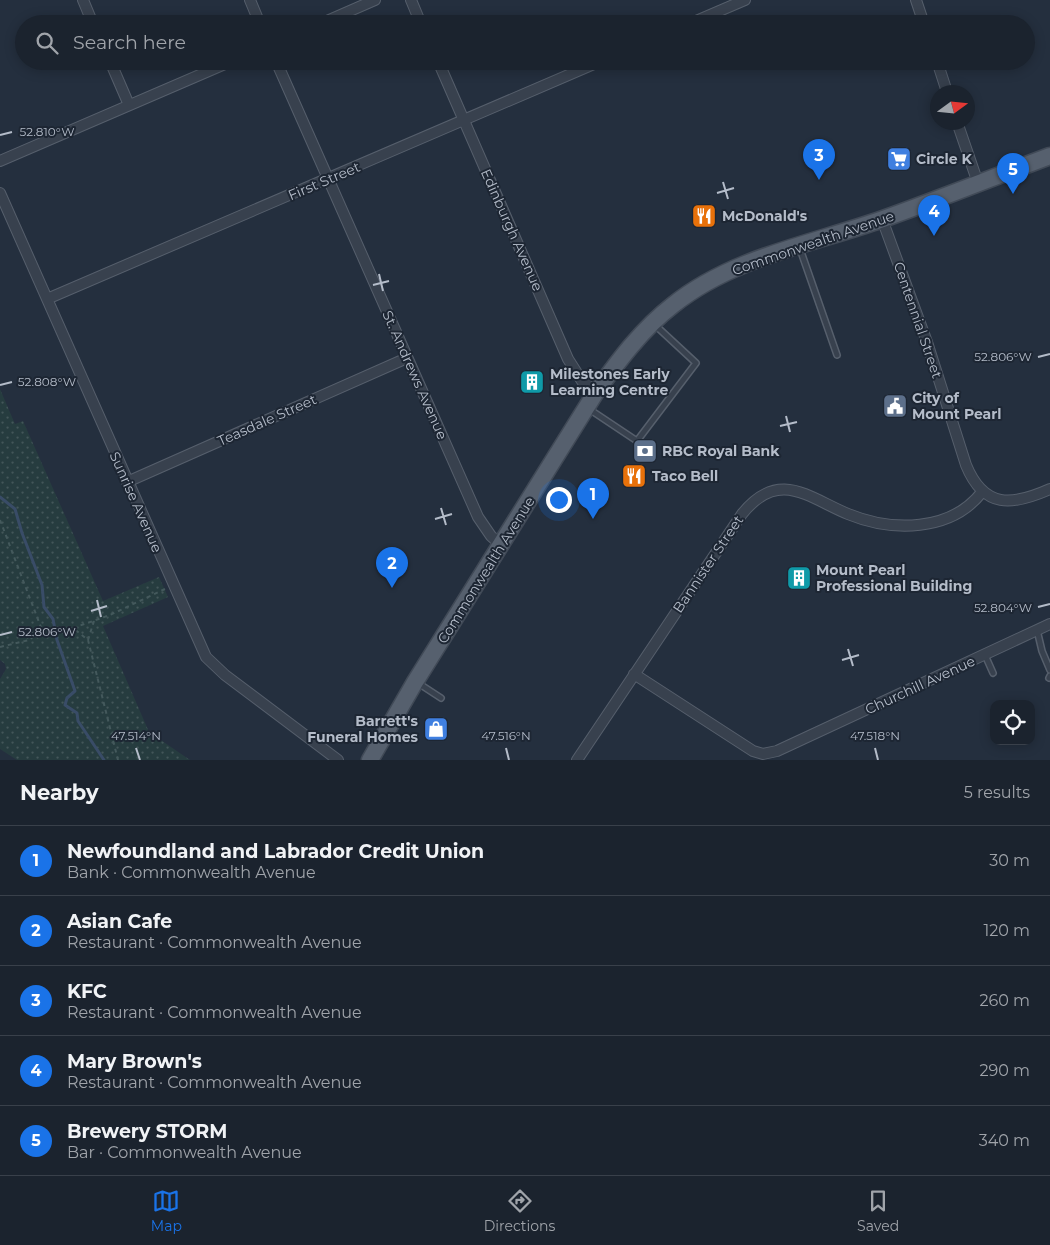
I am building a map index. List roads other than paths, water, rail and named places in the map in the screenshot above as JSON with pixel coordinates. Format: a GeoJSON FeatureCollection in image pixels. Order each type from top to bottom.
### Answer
{"type":"FeatureCollection","features":[{"type":"Feature","properties":{"kind":"main road","name":"Commonwealth Avenue"},"geometry":{"type":"LineString","coordinates":[[370,760],[415,682],[596,392],[626,350],[674,304],[711,280],[736,268],[882,219],[1050,156]]}},
{"type":"Feature","properties":{"kind":"street"},"geometry":{"type":"LineString","coordinates":[[83,0],[89,15]]}},
{"type":"Feature","properties":{"kind":"street"},"geometry":{"type":"LineString","coordinates":[[250,0],[256,15]]}},
{"type":"Feature","properties":{"kind":"street"},"geometry":{"type":"LineString","coordinates":[[341,15],[375,0]]}},
{"type":"Feature","properties":{"kind":"street"},"geometry":{"type":"LineString","coordinates":[[411,0],[417,15]]}},
{"type":"Feature","properties":{"kind":"street"},"geometry":{"type":"LineString","coordinates":[[710,15],[745,0]]}},
{"type":"Feature","properties":{"kind":"street"},"geometry":{"type":"LineString","coordinates":[[916,0],[921,15]]}},
{"type":"Feature","properties":{"kind":"street"},"geometry":{"type":"LineString","coordinates":[[114,70],[130,105]]}},
{"type":"Feature","properties":{"kind":"street"},"geometry":{"type":"LineString","coordinates":[[0,161],[211,70]]}},
{"type":"Feature","properties":{"kind":"street","name":"St. Andrews Avenue"},"geometry":{"type":"LineString","coordinates":[[280,70],[478,517],[490,536],[502,545]]}},
{"type":"Feature","properties":{"kind":"street","name":"Edinburgh Avenue"},"geometry":{"type":"LineString","coordinates":[[442,70],[568,359],[582,381],[596,392]]}},
{"type":"Feature","properties":{"kind":"street","name":"First Street"},"geometry":{"type":"LineString","coordinates":[[47,299],[580,70]]}},
{"type":"Feature","properties":{"kind":"street"},"geometry":{"type":"LineString","coordinates":[[940,70],[945,85]]}},
{"type":"Feature","properties":{"kind":"street"},"geometry":{"type":"LineString","coordinates":[[960,130],[978,183]]}},
{"type":"Feature","properties":{"kind":"street","name":"Sunrise Avenue"},"geometry":{"type":"LineString","coordinates":[[0,193],[202,650],[211,663],[338,760]]}},
{"type":"Feature","properties":{"kind":"street","name":"Centennial Street"},"geometry":{"type":"LineString","coordinates":[[882,219],[927,342],[966,465],[975,484],[982,492]]}},
{"type":"Feature","properties":{"kind":"street","name":"Teasdale Street"},"geometry":{"type":"LineString","coordinates":[[128,482],[407,358]]}},
{"type":"Feature","properties":{"kind":"street"},"geometry":{"type":"LineString","coordinates":[[982,492],[1009,502],[1020,501],[1050,489]]}},
{"type":"Feature","properties":{"kind":"street","name":"Bannister Street"},"geometry":{"type":"LineString","coordinates":[[577,760],[742,514],[762,496],[781,490],[800,491],[855,516],[902,527],[930,523],[956,514],[975,502],[982,492]]}},
{"type":"Feature","properties":{"kind":"street","name":"Churchill Avenue"},"geometry":{"type":"LineString","coordinates":[[634,674],[753,751],[763,754],[777,751],[1050,624]]}},
{"type":"Feature","properties":{"kind":"lane"},"geometry":{"type":"LineString","coordinates":[[799,246],[837,355]]}},
{"type":"Feature","properties":{"kind":"lane"},"geometry":{"type":"LineString","coordinates":[[587,408],[637,441],[696,363],[653,323]]}},
{"type":"Feature","properties":{"kind":"lane"},"geometry":{"type":"LineString","coordinates":[[1037,630],[1042,651],[1050,670]]}},
{"type":"Feature","properties":{"kind":"lane"},"geometry":{"type":"LineString","coordinates":[[984,654],[993,673]]}},
{"type":"Feature","properties":{"kind":"lane"},"geometry":{"type":"LineString","coordinates":[[415,682],[441,698]]}},
{"type":"Feature","properties":{"kind":"waterway"},"geometry":{"type":"LineString","coordinates":[[0,497],[15,509],[42,585],[44,607],[53,619],[57,640],[75,691],[67,698],[65,705],[77,713],[78,721],[104,760]]}},
{"type":"Feature","properties":{"kind":"place","name":"Circle K"},"geometry":{"type":"Point","coordinates":[899,159]}},
{"type":"Feature","properties":{"kind":"place","name":"KFC"},"geometry":{"type":"Point","coordinates":[819,180]}},
{"type":"Feature","properties":{"kind":"place","name":"Brewery STORM"},"geometry":{"type":"Point","coordinates":[1013,194]}},
{"type":"Feature","properties":{"kind":"place","name":"McDonald's"},"geometry":{"type":"Point","coordinates":[704,216]}},
{"type":"Feature","properties":{"kind":"place","name":"Mary Brown's"},"geometry":{"type":"Point","coordinates":[934,236]}},
{"type":"Feature","properties":{"kind":"place","name":"Milestones Early Learning Centre"},"geometry":{"type":"Point","coordinates":[532,382]}},
{"type":"Feature","properties":{"kind":"place","name":"City of Mount Pearl"},"geometry":{"type":"Point","coordinates":[895,406]}},
{"type":"Feature","properties":{"kind":"place","name":"RBC Royal Bank"},"geometry":{"type":"Point","coordinates":[645,451]}},
{"type":"Feature","properties":{"kind":"place","name":"Taco Bell"},"geometry":{"type":"Point","coordinates":[634,476]}},
{"type":"Feature","properties":{"kind":"place","name":"Newfoundland and Labrador Credit Union"},"geometry":{"type":"Point","coordinates":[593,519]}},
{"type":"Feature","properties":{"kind":"place","name":"Mount Pearl Professional Building"},"geometry":{"type":"Point","coordinates":[799,578]}},
{"type":"Feature","properties":{"kind":"place","name":"Asian Cafe"},"geometry":{"type":"Point","coordinates":[392,588]}},
{"type":"Feature","properties":{"kind":"place","name":"Barrett's Funeral Homes"},"geometry":{"type":"Point","coordinates":[436,729]}}]}
